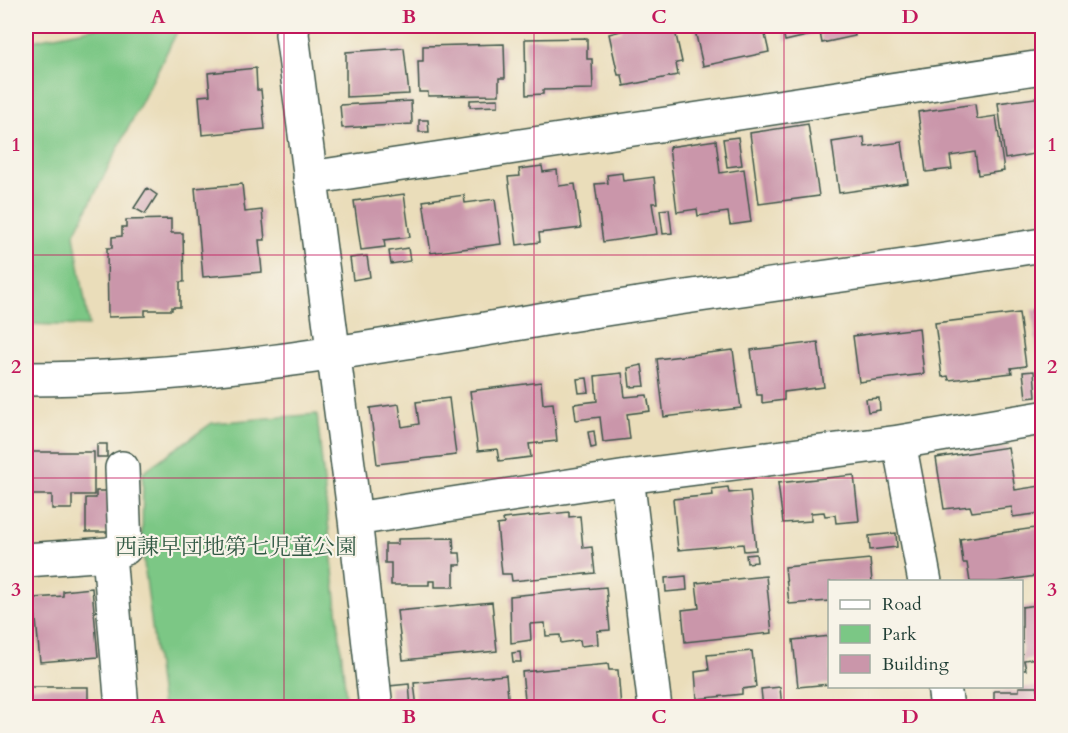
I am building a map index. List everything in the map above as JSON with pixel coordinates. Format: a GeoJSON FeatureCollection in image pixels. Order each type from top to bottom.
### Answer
{"type":"FeatureCollection","features":[{"type":"Feature","properties":{"kind":"street"},"geometry":{"type":"LineString","coordinates":[[292,26],[355,519],[376,708]]}},
{"type":"Feature","properties":{"kind":"street"},"geometry":{"type":"LineString","coordinates":[[310,178],[1042,68]]}},
{"type":"Feature","properties":{"kind":"street"},"geometry":{"type":"LineString","coordinates":[[26,379],[76,379],[175,373],[334,353],[680,297],[1042,245]]}},
{"type":"Feature","properties":{"kind":"street"},"geometry":{"type":"LineString","coordinates":[[355,519],[627,477],[899,442],[1042,418]]}},
{"type":"Feature","properties":{"kind":"street"},"geometry":{"type":"LineString","coordinates":[[899,442],[925,580]]}},
{"type":"Feature","properties":{"kind":"street"},"geometry":{"type":"LineString","coordinates":[[26,560],[109,554],[124,548],[122,468]]}},
{"type":"Feature","properties":{"kind":"street"},"geometry":{"type":"LineString","coordinates":[[627,477],[655,708]]}},
{"type":"Feature","properties":{"kind":"street"},"geometry":{"type":"LineString","coordinates":[[109,554],[122,708]]}},
{"type":"Feature","properties":{"kind":"street"},"geometry":{"type":"LineString","coordinates":[[944,688],[947,708]]}},
{"type":"Feature","properties":{"kind":"green space"},"geometry":{"type":"Polygon","coordinates":[[[104,26],[180,26],[74,235],[89,326],[26,324],[26,42],[104,26]]]}},
{"type":"Feature","properties":{"kind":"green space","name":"西諌早団地第七児童公園"},"geometry":{"type":"Polygon","coordinates":[[[317,414],[347,707],[162,707],[142,547],[143,472],[212,423],[317,414]]]}},
{"type":"Feature","properties":{"kind":"building"},"geometry":{"type":"Polygon","coordinates":[[[620,26],[674,26],[682,62],[676,63],[678,75],[624,86],[622,75],[618,75],[609,34],[621,31],[620,26]]]}},
{"type":"Feature","properties":{"kind":"building"},"geometry":{"type":"Polygon","coordinates":[[[694,26],[763,26],[769,52],[703,66],[694,26]]]}},
{"type":"Feature","properties":{"kind":"building"},"geometry":{"type":"Polygon","coordinates":[[[782,26],[853,26],[855,36],[822,43],[820,33],[785,41],[782,26]]]}},
{"type":"Feature","properties":{"kind":"building"},"geometry":{"type":"Polygon","coordinates":[[[587,38],[587,59],[592,59],[593,89],[543,90],[543,94],[526,95],[525,39],[587,38]]]}},
{"type":"Feature","properties":{"kind":"building"},"geometry":{"type":"Polygon","coordinates":[[[504,44],[505,78],[499,78],[499,95],[428,96],[428,92],[419,92],[418,61],[423,61],[423,46],[504,44]]]}},
{"type":"Feature","properties":{"kind":"building"},"geometry":{"type":"Polygon","coordinates":[[[404,48],[409,94],[346,97],[346,52],[404,48]]]}},
{"type":"Feature","properties":{"kind":"building"},"geometry":{"type":"Polygon","coordinates":[[[256,68],[257,90],[261,90],[265,129],[202,135],[199,96],[210,95],[208,73],[256,68]]]}},
{"type":"Feature","properties":{"kind":"building"},"geometry":{"type":"Polygon","coordinates":[[[1042,97],[1042,149],[1033,150],[1034,154],[1005,159],[998,103],[1042,97]]]}},
{"type":"Feature","properties":{"kind":"building"},"geometry":{"type":"Polygon","coordinates":[[[498,99],[498,106],[470,107],[470,100],[498,99]]]}},
{"type":"Feature","properties":{"kind":"building"},"geometry":{"type":"Polygon","coordinates":[[[411,101],[412,124],[342,128],[340,105],[411,101]]]}},
{"type":"Feature","properties":{"kind":"building"},"geometry":{"type":"Polygon","coordinates":[[[975,104],[977,119],[996,116],[1004,171],[978,175],[975,152],[950,156],[952,169],[926,172],[918,112],[975,104]]]}},
{"type":"Feature","properties":{"kind":"building"},"geometry":{"type":"Polygon","coordinates":[[[419,120],[428,120],[429,132],[419,132],[419,120]]]}},
{"type":"Feature","properties":{"kind":"building"},"geometry":{"type":"Polygon","coordinates":[[[808,124],[819,196],[759,204],[750,133],[808,124]]]}},
{"type":"Feature","properties":{"kind":"building"},"geometry":{"type":"Polygon","coordinates":[[[738,137],[742,165],[727,167],[723,139],[738,137]]]}},
{"type":"Feature","properties":{"kind":"building"},"geometry":{"type":"Polygon","coordinates":[[[864,137],[865,147],[902,142],[908,183],[839,193],[832,142],[864,137]]]}},
{"type":"Feature","properties":{"kind":"building"},"geometry":{"type":"Polygon","coordinates":[[[716,140],[720,173],[744,169],[751,222],[730,225],[728,212],[698,216],[697,209],[677,212],[669,147],[716,140]]]}},
{"type":"Feature","properties":{"kind":"building"},"geometry":{"type":"Polygon","coordinates":[[[542,166],[543,172],[557,170],[559,186],[575,184],[581,228],[539,233],[540,242],[517,245],[508,177],[520,176],[519,169],[542,166]]]}},
{"type":"Feature","properties":{"kind":"building"},"geometry":{"type":"Polygon","coordinates":[[[622,173],[623,181],[654,177],[657,203],[652,203],[657,234],[603,242],[595,184],[608,183],[607,175],[622,173]]]}},
{"type":"Feature","properties":{"kind":"building"},"geometry":{"type":"Polygon","coordinates":[[[242,184],[245,212],[262,210],[265,240],[259,240],[262,272],[203,277],[195,188],[242,184]]]}},
{"type":"Feature","properties":{"kind":"building"},"geometry":{"type":"Polygon","coordinates":[[[147,188],[157,195],[145,214],[134,208],[147,188]]]}},
{"type":"Feature","properties":{"kind":"building"},"geometry":{"type":"Polygon","coordinates":[[[404,194],[410,237],[384,240],[385,247],[361,250],[354,201],[404,194]]]}},
{"type":"Feature","properties":{"kind":"building"},"geometry":{"type":"Polygon","coordinates":[[[464,195],[465,203],[495,199],[501,244],[431,253],[423,201],[464,195]]]}},
{"type":"Feature","properties":{"kind":"building"},"geometry":{"type":"Polygon","coordinates":[[[669,209],[672,233],[663,234],[660,210],[669,209]]]}},
{"type":"Feature","properties":{"kind":"building"},"geometry":{"type":"Polygon","coordinates":[[[171,219],[171,233],[183,233],[184,282],[180,282],[180,307],[172,307],[172,310],[145,310],[145,316],[108,317],[107,248],[112,248],[112,237],[122,236],[122,227],[126,227],[126,220],[171,219]]]}},
{"type":"Feature","properties":{"kind":"building"},"geometry":{"type":"Polygon","coordinates":[[[408,248],[410,261],[391,264],[389,251],[408,248]]]}},
{"type":"Feature","properties":{"kind":"building"},"geometry":{"type":"Polygon","coordinates":[[[367,256],[370,277],[353,280],[350,258],[367,256]]]}},
{"type":"Feature","properties":{"kind":"building"},"geometry":{"type":"Polygon","coordinates":[[[1042,309],[1042,355],[1038,356],[1032,310],[1042,309]]]}},
{"type":"Feature","properties":{"kind":"building"},"geometry":{"type":"Polygon","coordinates":[[[1019,313],[1026,366],[1011,368],[1012,373],[949,380],[948,376],[942,377],[935,323],[1019,313]]]}},
{"type":"Feature","properties":{"kind":"building"},"geometry":{"type":"Polygon","coordinates":[[[919,328],[924,374],[859,382],[853,336],[919,328]]]}},
{"type":"Feature","properties":{"kind":"building"},"geometry":{"type":"Polygon","coordinates":[[[818,342],[824,387],[784,392],[784,400],[762,403],[762,395],[757,395],[751,350],[818,342]]]}},
{"type":"Feature","properties":{"kind":"building"},"geometry":{"type":"Polygon","coordinates":[[[733,350],[741,408],[664,417],[657,359],[733,350]]]}},
{"type":"Feature","properties":{"kind":"building"},"geometry":{"type":"Polygon","coordinates":[[[642,365],[645,386],[630,387],[628,368],[642,365]]]}},
{"type":"Feature","properties":{"kind":"building"},"geometry":{"type":"Polygon","coordinates":[[[1034,371],[1036,397],[1026,398],[1023,372],[1034,371]]]}},
{"type":"Feature","properties":{"kind":"building"},"geometry":{"type":"Polygon","coordinates":[[[622,373],[625,397],[647,395],[650,411],[627,414],[630,439],[603,442],[600,417],[576,420],[574,404],[597,401],[595,376],[622,373]]]}},
{"type":"Feature","properties":{"kind":"building"},"geometry":{"type":"Polygon","coordinates":[[[587,378],[589,392],[579,393],[577,379],[587,378]]]}},
{"type":"Feature","properties":{"kind":"building"},"geometry":{"type":"Polygon","coordinates":[[[541,382],[543,404],[553,403],[557,441],[529,444],[531,457],[499,461],[497,449],[478,451],[470,391],[541,382]]]}},
{"type":"Feature","properties":{"kind":"building"},"geometry":{"type":"Polygon","coordinates":[[[449,398],[456,455],[377,464],[370,408],[399,404],[402,427],[419,424],[416,402],[449,398]]]}},
{"type":"Feature","properties":{"kind":"building"},"geometry":{"type":"Polygon","coordinates":[[[879,398],[880,410],[868,412],[866,399],[879,398]]]}},
{"type":"Feature","properties":{"kind":"building"},"geometry":{"type":"Polygon","coordinates":[[[594,431],[596,447],[591,448],[588,432],[594,431]]]}},
{"type":"Feature","properties":{"kind":"building"},"geometry":{"type":"Polygon","coordinates":[[[97,444],[107,444],[107,457],[97,457],[97,444]]]}},
{"type":"Feature","properties":{"kind":"building"},"geometry":{"type":"Polygon","coordinates":[[[1008,447],[1015,490],[1040,486],[1042,513],[1013,517],[1012,507],[972,512],[970,506],[944,509],[936,458],[1008,447]]]}},
{"type":"Feature","properties":{"kind":"building"},"geometry":{"type":"Polygon","coordinates":[[[26,452],[94,452],[94,495],[72,495],[72,509],[52,509],[52,495],[26,495],[26,452]]]}},
{"type":"Feature","properties":{"kind":"building"},"geometry":{"type":"Polygon","coordinates":[[[854,475],[859,521],[836,523],[835,515],[825,516],[824,512],[811,513],[811,521],[783,523],[778,483],[854,475]]]}},
{"type":"Feature","properties":{"kind":"building"},"geometry":{"type":"Polygon","coordinates":[[[728,487],[729,493],[750,491],[756,550],[744,551],[743,544],[678,550],[673,499],[713,495],[712,489],[728,487]]]}},
{"type":"Feature","properties":{"kind":"building"},"geometry":{"type":"Polygon","coordinates":[[[96,491],[108,491],[108,532],[86,532],[86,498],[96,498],[96,491]]]}},
{"type":"Feature","properties":{"kind":"building"},"geometry":{"type":"Polygon","coordinates":[[[569,512],[569,517],[580,516],[583,548],[592,547],[595,573],[512,581],[511,574],[502,574],[497,525],[504,524],[503,519],[569,512]]]}},
{"type":"Feature","properties":{"kind":"building"},"geometry":{"type":"Polygon","coordinates":[[[1042,527],[1042,552],[1040,552],[1042,575],[1009,580],[970,580],[967,563],[963,563],[960,539],[1042,527]]]}},
{"type":"Feature","properties":{"kind":"building"},"geometry":{"type":"Polygon","coordinates":[[[896,533],[897,547],[870,550],[869,536],[896,533]]]}},
{"type":"Feature","properties":{"kind":"building"},"geometry":{"type":"Polygon","coordinates":[[[453,538],[454,553],[460,553],[461,565],[454,565],[454,587],[435,587],[435,581],[429,581],[429,585],[391,585],[391,563],[385,563],[385,544],[398,544],[398,539],[453,538]]]}},
{"type":"Feature","properties":{"kind":"building"},"geometry":{"type":"Polygon","coordinates":[[[756,554],[757,562],[747,563],[746,555],[756,554]]]}},
{"type":"Feature","properties":{"kind":"building"},"geometry":{"type":"Polygon","coordinates":[[[870,559],[872,580],[828,580],[828,601],[789,604],[785,567],[870,559]]]}},
{"type":"Feature","properties":{"kind":"building"},"geometry":{"type":"Polygon","coordinates":[[[686,576],[687,590],[666,592],[665,578],[686,576]]]}},
{"type":"Feature","properties":{"kind":"building"},"geometry":{"type":"Polygon","coordinates":[[[766,576],[772,633],[685,642],[682,610],[699,608],[696,583],[766,576]]]}},
{"type":"Feature","properties":{"kind":"building"},"geometry":{"type":"Polygon","coordinates":[[[606,587],[610,630],[597,631],[598,644],[581,646],[580,640],[561,643],[560,635],[546,636],[545,623],[530,624],[531,640],[511,643],[510,596],[606,587]]]}},
{"type":"Feature","properties":{"kind":"building"},"geometry":{"type":"Polygon","coordinates":[[[92,588],[98,657],[40,662],[34,598],[63,596],[63,591],[92,588]]]}},
{"type":"Feature","properties":{"kind":"building"},"geometry":{"type":"Polygon","coordinates":[[[492,602],[497,651],[403,660],[397,611],[492,602]]]}},
{"type":"Feature","properties":{"kind":"building"},"geometry":{"type":"Polygon","coordinates":[[[1037,605],[1038,609],[1042,608],[1042,657],[1024,660],[1026,670],[1023,670],[1023,607],[1037,605]]]}},
{"type":"Feature","properties":{"kind":"building"},"geometry":{"type":"Polygon","coordinates":[[[828,636],[828,684],[798,687],[793,640],[828,636]]]}},
{"type":"Feature","properties":{"kind":"building"},"geometry":{"type":"Polygon","coordinates":[[[752,651],[756,687],[742,689],[742,694],[697,699],[695,672],[709,670],[707,655],[752,651]]]}},
{"type":"Feature","properties":{"kind":"building"},"geometry":{"type":"Polygon","coordinates":[[[520,652],[521,662],[513,662],[512,653],[520,652]]]}},
{"type":"Feature","properties":{"kind":"building"},"geometry":{"type":"Polygon","coordinates":[[[608,664],[609,670],[618,670],[621,708],[526,708],[522,672],[608,664]]]}},
{"type":"Feature","properties":{"kind":"building"},"geometry":{"type":"Polygon","coordinates":[[[506,675],[509,708],[417,708],[414,683],[506,675]]]}},
{"type":"Feature","properties":{"kind":"building"},"geometry":{"type":"Polygon","coordinates":[[[409,684],[411,708],[391,708],[389,686],[409,684]]]}},
{"type":"Feature","properties":{"kind":"building"},"geometry":{"type":"Polygon","coordinates":[[[26,687],[88,687],[88,700],[98,700],[98,708],[26,708],[26,687]]]}},
{"type":"Feature","properties":{"kind":"building"},"geometry":{"type":"Polygon","coordinates":[[[780,687],[782,708],[763,708],[761,689],[780,687]]]}},
{"type":"Feature","properties":{"kind":"building"},"geometry":{"type":"Polygon","coordinates":[[[1023,687],[1038,687],[1038,691],[1042,691],[1042,708],[994,708],[994,691],[1019,691],[1019,688],[1023,687]]]}},
{"type":"Feature","properties":{"kind":"building"},"geometry":{"type":"Polygon","coordinates":[[[876,704],[876,708],[805,708],[805,705],[876,704]]]}}]}
